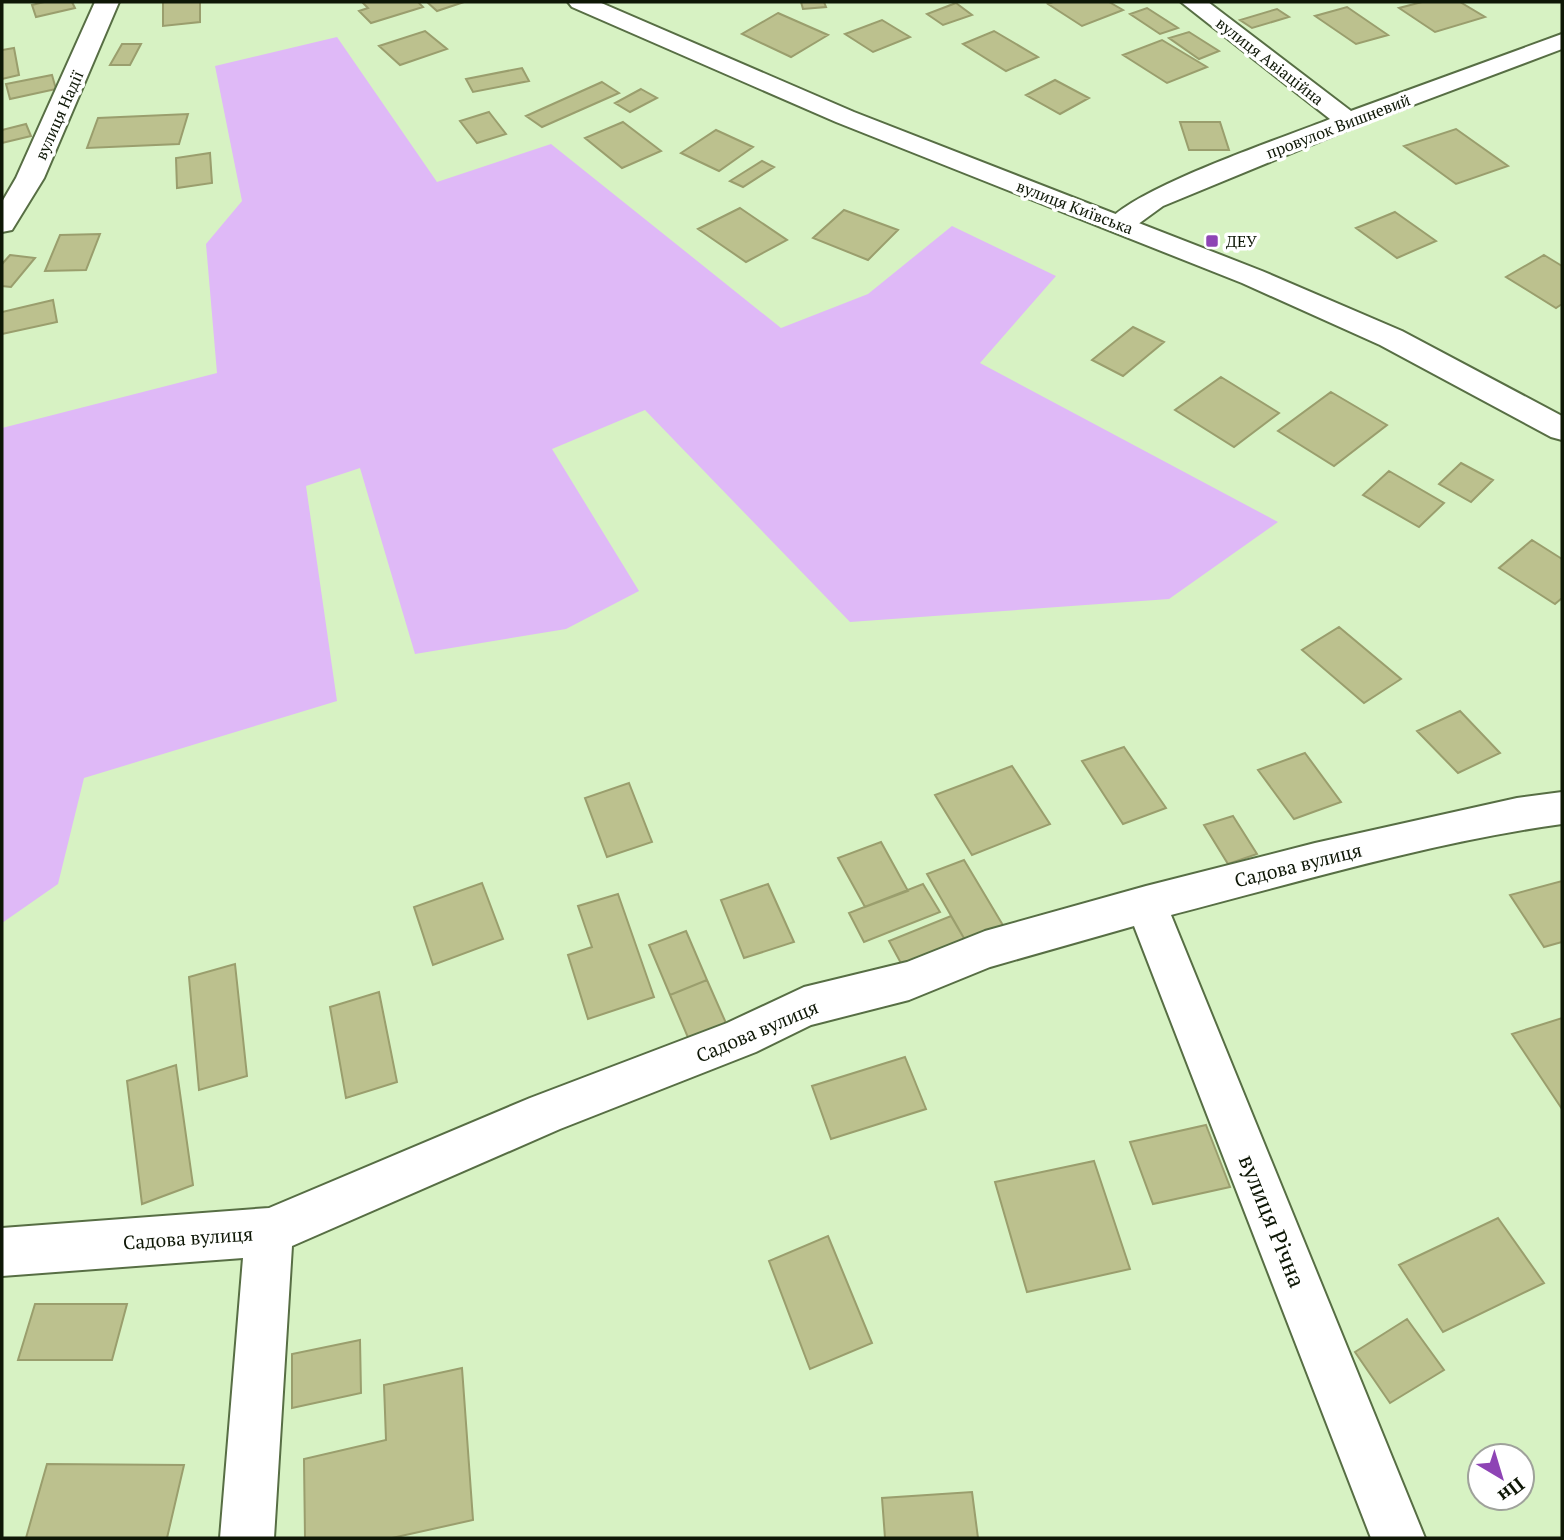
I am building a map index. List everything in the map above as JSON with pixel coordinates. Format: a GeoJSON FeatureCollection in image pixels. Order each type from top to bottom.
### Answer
{"type":"FeatureCollection","features":[{"type":"Feature","properties":{"kind":"street","name":"вулиця Надії"},"geometry":{"type":"LineString","coordinates":[[2,224],[30,178],[107,2]]}},
{"type":"Feature","properties":{"kind":"street","name":"вулиця Київська"},"geometry":{"type":"LineString","coordinates":[[580,2],[845,117],[1252,277],[1391,338],[1562,429]]}},
{"type":"Feature","properties":{"kind":"street","name":"вулиця Авіаційна"},"geometry":{"type":"LineString","coordinates":[[1193,2],[1348,121]]}},
{"type":"Feature","properties":{"kind":"street","name":"провулок Вишневий"},"geometry":{"type":"LineString","coordinates":[[1120,224],[1153,200],[1348,121],[1562,41]]}},
{"type":"Feature","properties":{"kind":"street","name":"Садова вулиця"},"geometry":{"type":"LineString","coordinates":[[2,1252],[269,1232],[547,1113],[741,1038],[804,1007],[909,981],[985,950],[1146,904],[1342,854],[1517,814],[1562,808]]}},
{"type":"Feature","properties":{"kind":"street","name":"вулиця Річна"},"geometry":{"type":"LineString","coordinates":[[1146,904],[1398,1538]]}},
{"type":"Feature","properties":{"kind":"street"},"geometry":{"type":"LineString","coordinates":[[247,1538],[269,1232]]}},
{"type":"Feature","properties":{"kind":"shaded area"},"geometry":{"type":"Polygon","coordinates":[[[337,37],[437,182],[551,144],[781,328],[868,294],[952,226],[1056,276],[980,363],[1278,522],[1169,599],[850,622],[645,410],[552,449],[639,591],[566,629],[415,654],[360,468],[306,486],[337,701],[84,778],[58,884],[2,923],[2,428],[217,373],[206,244],[242,201],[215,66],[337,37]]]}},
{"type":"Feature","properties":{"kind":"building"},"geometry":{"type":"Polygon","coordinates":[[[72,2],[75,8],[36,17],[32,5],[72,2]]]}},
{"type":"Feature","properties":{"kind":"building"},"geometry":{"type":"Polygon","coordinates":[[[163,2],[200,2],[200,22],[163,26],[163,2]]]}},
{"type":"Feature","properties":{"kind":"building"},"geometry":{"type":"Polygon","coordinates":[[[362,2],[418,2],[423,7],[371,23],[359,11],[368,8],[362,2]]]}},
{"type":"Feature","properties":{"kind":"building"},"geometry":{"type":"Polygon","coordinates":[[[427,2],[464,2],[437,11],[427,2]]]}},
{"type":"Feature","properties":{"kind":"building"},"geometry":{"type":"Polygon","coordinates":[[[801,2],[824,2],[826,7],[803,9],[801,2]]]}},
{"type":"Feature","properties":{"kind":"building"},"geometry":{"type":"Polygon","coordinates":[[[1109,2],[1123,10],[1082,26],[1048,4],[1109,2]]]}},
{"type":"Feature","properties":{"kind":"building"},"geometry":{"type":"Polygon","coordinates":[[[1422,2],[1460,2],[1485,17],[1435,32],[1399,8],[1422,2]]]}},
{"type":"Feature","properties":{"kind":"building"},"geometry":{"type":"Polygon","coordinates":[[[956,3],[972,15],[943,25],[927,14],[956,3]]]}},
{"type":"Feature","properties":{"kind":"building"},"geometry":{"type":"Polygon","coordinates":[[[1347,7],[1388,35],[1356,44],[1315,16],[1347,7]]]}},
{"type":"Feature","properties":{"kind":"building"},"geometry":{"type":"Polygon","coordinates":[[[1147,8],[1178,28],[1160,34],[1130,14],[1147,8]]]}},
{"type":"Feature","properties":{"kind":"building"},"geometry":{"type":"Polygon","coordinates":[[[1277,9],[1289,17],[1252,28],[1240,20],[1277,9]]]}},
{"type":"Feature","properties":{"kind":"building"},"geometry":{"type":"Polygon","coordinates":[[[778,13],[828,35],[791,57],[742,34],[778,13]]]}},
{"type":"Feature","properties":{"kind":"building"},"geometry":{"type":"Polygon","coordinates":[[[882,20],[910,37],[873,52],[845,34],[882,20]]]}},
{"type":"Feature","properties":{"kind":"building"},"geometry":{"type":"Polygon","coordinates":[[[425,31],[447,49],[400,65],[379,46],[425,31]]]}},
{"type":"Feature","properties":{"kind":"building"},"geometry":{"type":"Polygon","coordinates":[[[994,31],[1038,57],[1006,71],[963,44],[994,31]]]}},
{"type":"Feature","properties":{"kind":"building"},"geometry":{"type":"Polygon","coordinates":[[[1189,32],[1219,51],[1199,59],[1169,38],[1189,32]]]}},
{"type":"Feature","properties":{"kind":"building"},"geometry":{"type":"Polygon","coordinates":[[[1162,40],[1207,67],[1167,83],[1123,55],[1162,40]]]}},
{"type":"Feature","properties":{"kind":"building"},"geometry":{"type":"Polygon","coordinates":[[[122,44],[141,44],[130,65],[110,65],[122,44]]]}},
{"type":"Feature","properties":{"kind":"building"},"geometry":{"type":"Polygon","coordinates":[[[14,48],[19,75],[2,79],[2,50],[14,48]]]}},
{"type":"Feature","properties":{"kind":"building"},"geometry":{"type":"Polygon","coordinates":[[[522,68],[529,81],[473,92],[466,79],[522,68]]]}},
{"type":"Feature","properties":{"kind":"building"},"geometry":{"type":"Polygon","coordinates":[[[52,75],[56,89],[10,99],[6,84],[52,75]]]}},
{"type":"Feature","properties":{"kind":"building"},"geometry":{"type":"Polygon","coordinates":[[[1055,80],[1089,98],[1060,114],[1026,95],[1055,80]]]}},
{"type":"Feature","properties":{"kind":"building"},"geometry":{"type":"Polygon","coordinates":[[[602,82],[619,93],[542,127],[526,116],[602,82]]]}},
{"type":"Feature","properties":{"kind":"building"},"geometry":{"type":"Polygon","coordinates":[[[641,89],[657,98],[630,112],[615,103],[641,89]]]}},
{"type":"Feature","properties":{"kind":"building"},"geometry":{"type":"Polygon","coordinates":[[[489,112],[506,134],[477,143],[460,121],[489,112]]]}},
{"type":"Feature","properties":{"kind":"building"},"geometry":{"type":"Polygon","coordinates":[[[188,114],[179,144],[87,148],[98,118],[188,114]]]}},
{"type":"Feature","properties":{"kind":"building"},"geometry":{"type":"Polygon","coordinates":[[[623,122],[661,151],[622,168],[585,138],[623,122]]]}},
{"type":"Feature","properties":{"kind":"building"},"geometry":{"type":"Polygon","coordinates":[[[1180,122],[1220,122],[1229,150],[1189,150],[1180,122]]]}},
{"type":"Feature","properties":{"kind":"building"},"geometry":{"type":"Polygon","coordinates":[[[26,124],[31,136],[2,143],[2,130],[26,124]]]}},
{"type":"Feature","properties":{"kind":"building"},"geometry":{"type":"Polygon","coordinates":[[[1456,129],[1508,166],[1456,184],[1404,146],[1456,129]]]}},
{"type":"Feature","properties":{"kind":"building"},"geometry":{"type":"Polygon","coordinates":[[[716,130],[753,147],[719,171],[681,153],[716,130]]]}},
{"type":"Feature","properties":{"kind":"building"},"geometry":{"type":"Polygon","coordinates":[[[210,153],[212,183],[177,188],[176,158],[210,153]]]}},
{"type":"Feature","properties":{"kind":"building"},"geometry":{"type":"Polygon","coordinates":[[[762,161],[774,167],[743,187],[730,181],[762,161]]]}},
{"type":"Feature","properties":{"kind":"building"},"geometry":{"type":"Polygon","coordinates":[[[740,208],[787,240],[746,262],[698,229],[740,208]]]}},
{"type":"Feature","properties":{"kind":"building"},"geometry":{"type":"Polygon","coordinates":[[[844,210],[898,230],[868,260],[813,238],[844,210]]]}},
{"type":"Feature","properties":{"kind":"building"},"geometry":{"type":"Polygon","coordinates":[[[1395,212],[1436,241],[1397,258],[1356,228],[1395,212]]]}},
{"type":"Feature","properties":{"kind":"building"},"geometry":{"type":"Polygon","coordinates":[[[100,234],[86,270],[45,271],[60,235],[100,234]]]}},
{"type":"Feature","properties":{"kind":"building"},"geometry":{"type":"Polygon","coordinates":[[[10,255],[35,258],[11,287],[2,286],[2,264],[10,255]]]}},
{"type":"Feature","properties":{"kind":"building"},"geometry":{"type":"Polygon","coordinates":[[[1544,255],[1562,266],[1562,304],[1556,308],[1506,277],[1544,255]]]}},
{"type":"Feature","properties":{"kind":"building"},"geometry":{"type":"Polygon","coordinates":[[[53,300],[57,322],[2,334],[2,312],[53,300]]]}},
{"type":"Feature","properties":{"kind":"building"},"geometry":{"type":"Polygon","coordinates":[[[1133,327],[1164,342],[1123,376],[1092,360],[1133,327]]]}},
{"type":"Feature","properties":{"kind":"building"},"geometry":{"type":"Polygon","coordinates":[[[1221,377],[1279,413],[1234,447],[1175,410],[1221,377]]]}},
{"type":"Feature","properties":{"kind":"building"},"geometry":{"type":"Polygon","coordinates":[[[1331,392],[1387,425],[1334,466],[1278,431],[1331,392]]]}},
{"type":"Feature","properties":{"kind":"building"},"geometry":{"type":"Polygon","coordinates":[[[1461,463],[1493,480],[1471,502],[1439,484],[1461,463]]]}},
{"type":"Feature","properties":{"kind":"building"},"geometry":{"type":"Polygon","coordinates":[[[1389,471],[1444,503],[1419,527],[1363,495],[1389,471]]]}},
{"type":"Feature","properties":{"kind":"building"},"geometry":{"type":"Polygon","coordinates":[[[1532,540],[1562,559],[1562,598],[1555,604],[1499,568],[1532,540]]]}},
{"type":"Feature","properties":{"kind":"building"},"geometry":{"type":"Polygon","coordinates":[[[1339,627],[1401,679],[1364,703],[1302,650],[1339,627]]]}},
{"type":"Feature","properties":{"kind":"building"},"geometry":{"type":"Polygon","coordinates":[[[1460,711],[1500,753],[1458,773],[1417,731],[1460,711]]]}},
{"type":"Feature","properties":{"kind":"building"},"geometry":{"type":"Polygon","coordinates":[[[1124,747],[1166,808],[1123,824],[1082,761],[1124,747]]]}},
{"type":"Feature","properties":{"kind":"building"},"geometry":{"type":"Polygon","coordinates":[[[1305,753],[1341,802],[1294,819],[1258,770],[1305,753]]]}},
{"type":"Feature","properties":{"kind":"building"},"geometry":{"type":"Polygon","coordinates":[[[1012,766],[1050,824],[972,855],[935,795],[1012,766]]]}},
{"type":"Feature","properties":{"kind":"building"},"geometry":{"type":"Polygon","coordinates":[[[629,783],[652,842],[607,857],[585,798],[629,783]]]}},
{"type":"Feature","properties":{"kind":"building"},"geometry":{"type":"Polygon","coordinates":[[[1233,816],[1257,854],[1228,864],[1204,825],[1233,816]]]}},
{"type":"Feature","properties":{"kind":"building"},"geometry":{"type":"Polygon","coordinates":[[[881,842],[908,891],[865,907],[838,858],[881,842]]]}},
{"type":"Feature","properties":{"kind":"building"},"geometry":{"type":"Polygon","coordinates":[[[964,860],[1010,937],[972,952],[927,874],[964,860]]]}},
{"type":"Feature","properties":{"kind":"building"},"geometry":{"type":"Polygon","coordinates":[[[1562,881],[1562,942],[1544,947],[1510,895],[1562,881]]]}},
{"type":"Feature","properties":{"kind":"building"},"geometry":{"type":"Polygon","coordinates":[[[482,883],[503,939],[433,965],[414,907],[482,883]]]}},
{"type":"Feature","properties":{"kind":"building"},"geometry":{"type":"Polygon","coordinates":[[[768,884],[794,942],[744,958],[721,900],[768,884]]]}},
{"type":"Feature","properties":{"kind":"building"},"geometry":{"type":"Polygon","coordinates":[[[923,884],[940,912],[864,942],[849,913],[923,884]]]}},
{"type":"Feature","properties":{"kind":"building"},"geometry":{"type":"Polygon","coordinates":[[[618,894],[654,997],[588,1019],[568,955],[592,947],[578,906],[618,894]]]}},
{"type":"Feature","properties":{"kind":"building"},"geometry":{"type":"Polygon","coordinates":[[[951,916],[972,952],[909,978],[889,941],[951,916]]]}},
{"type":"Feature","properties":{"kind":"building"},"geometry":{"type":"Polygon","coordinates":[[[686,931],[707,980],[670,995],[649,945],[686,931]]]}},
{"type":"Feature","properties":{"kind":"building"},"geometry":{"type":"Polygon","coordinates":[[[235,964],[247,1076],[199,1090],[189,977],[235,964]]]}},
{"type":"Feature","properties":{"kind":"building"},"geometry":{"type":"Polygon","coordinates":[[[707,980],[733,1039],[695,1054],[670,995],[707,980]]]}},
{"type":"Feature","properties":{"kind":"building"},"geometry":{"type":"Polygon","coordinates":[[[379,992],[397,1082],[346,1098],[330,1007],[379,992]]]}},
{"type":"Feature","properties":{"kind":"building"},"geometry":{"type":"Polygon","coordinates":[[[1562,1018],[1562,1109],[1512,1034],[1562,1018]]]}},
{"type":"Feature","properties":{"kind":"building"},"geometry":{"type":"Polygon","coordinates":[[[905,1057],[926,1109],[831,1139],[812,1086],[905,1057]]]}},
{"type":"Feature","properties":{"kind":"building"},"geometry":{"type":"Polygon","coordinates":[[[176,1065],[193,1185],[142,1204],[127,1081],[176,1065]]]}},
{"type":"Feature","properties":{"kind":"building"},"geometry":{"type":"Polygon","coordinates":[[[1206,1125],[1230,1187],[1153,1204],[1130,1142],[1206,1125]]]}},
{"type":"Feature","properties":{"kind":"building"},"geometry":{"type":"Polygon","coordinates":[[[1094,1161],[1130,1269],[1027,1292],[995,1182],[1094,1161]]]}},
{"type":"Feature","properties":{"kind":"building"},"geometry":{"type":"Polygon","coordinates":[[[1498,1218],[1544,1283],[1443,1332],[1399,1265],[1498,1218]]]}},
{"type":"Feature","properties":{"kind":"building"},"geometry":{"type":"Polygon","coordinates":[[[828,1236],[872,1343],[810,1369],[769,1261],[828,1236]]]}},
{"type":"Feature","properties":{"kind":"building"},"geometry":{"type":"Polygon","coordinates":[[[35,1304],[127,1304],[112,1360],[18,1360],[35,1304]]]}},
{"type":"Feature","properties":{"kind":"building"},"geometry":{"type":"Polygon","coordinates":[[[1407,1319],[1444,1370],[1390,1403],[1355,1352],[1407,1319]]]}},
{"type":"Feature","properties":{"kind":"building"},"geometry":{"type":"Polygon","coordinates":[[[360,1340],[361,1393],[292,1408],[292,1354],[360,1340]]]}},
{"type":"Feature","properties":{"kind":"building"},"geometry":{"type":"Polygon","coordinates":[[[462,1368],[473,1520],[392,1538],[305,1538],[304,1459],[386,1440],[384,1385],[462,1368]]]}},
{"type":"Feature","properties":{"kind":"building"},"geometry":{"type":"Polygon","coordinates":[[[47,1464],[184,1465],[167,1538],[26,1538],[47,1464]]]}},
{"type":"Feature","properties":{"kind":"building"},"geometry":{"type":"Polygon","coordinates":[[[972,1492],[978,1538],[885,1538],[882,1498],[972,1492]]]}},
{"type":"Feature","properties":{"kind":"place","name":"ДЕУ"},"geometry":{"type":"Point","coordinates":[1212,241]}}]}
